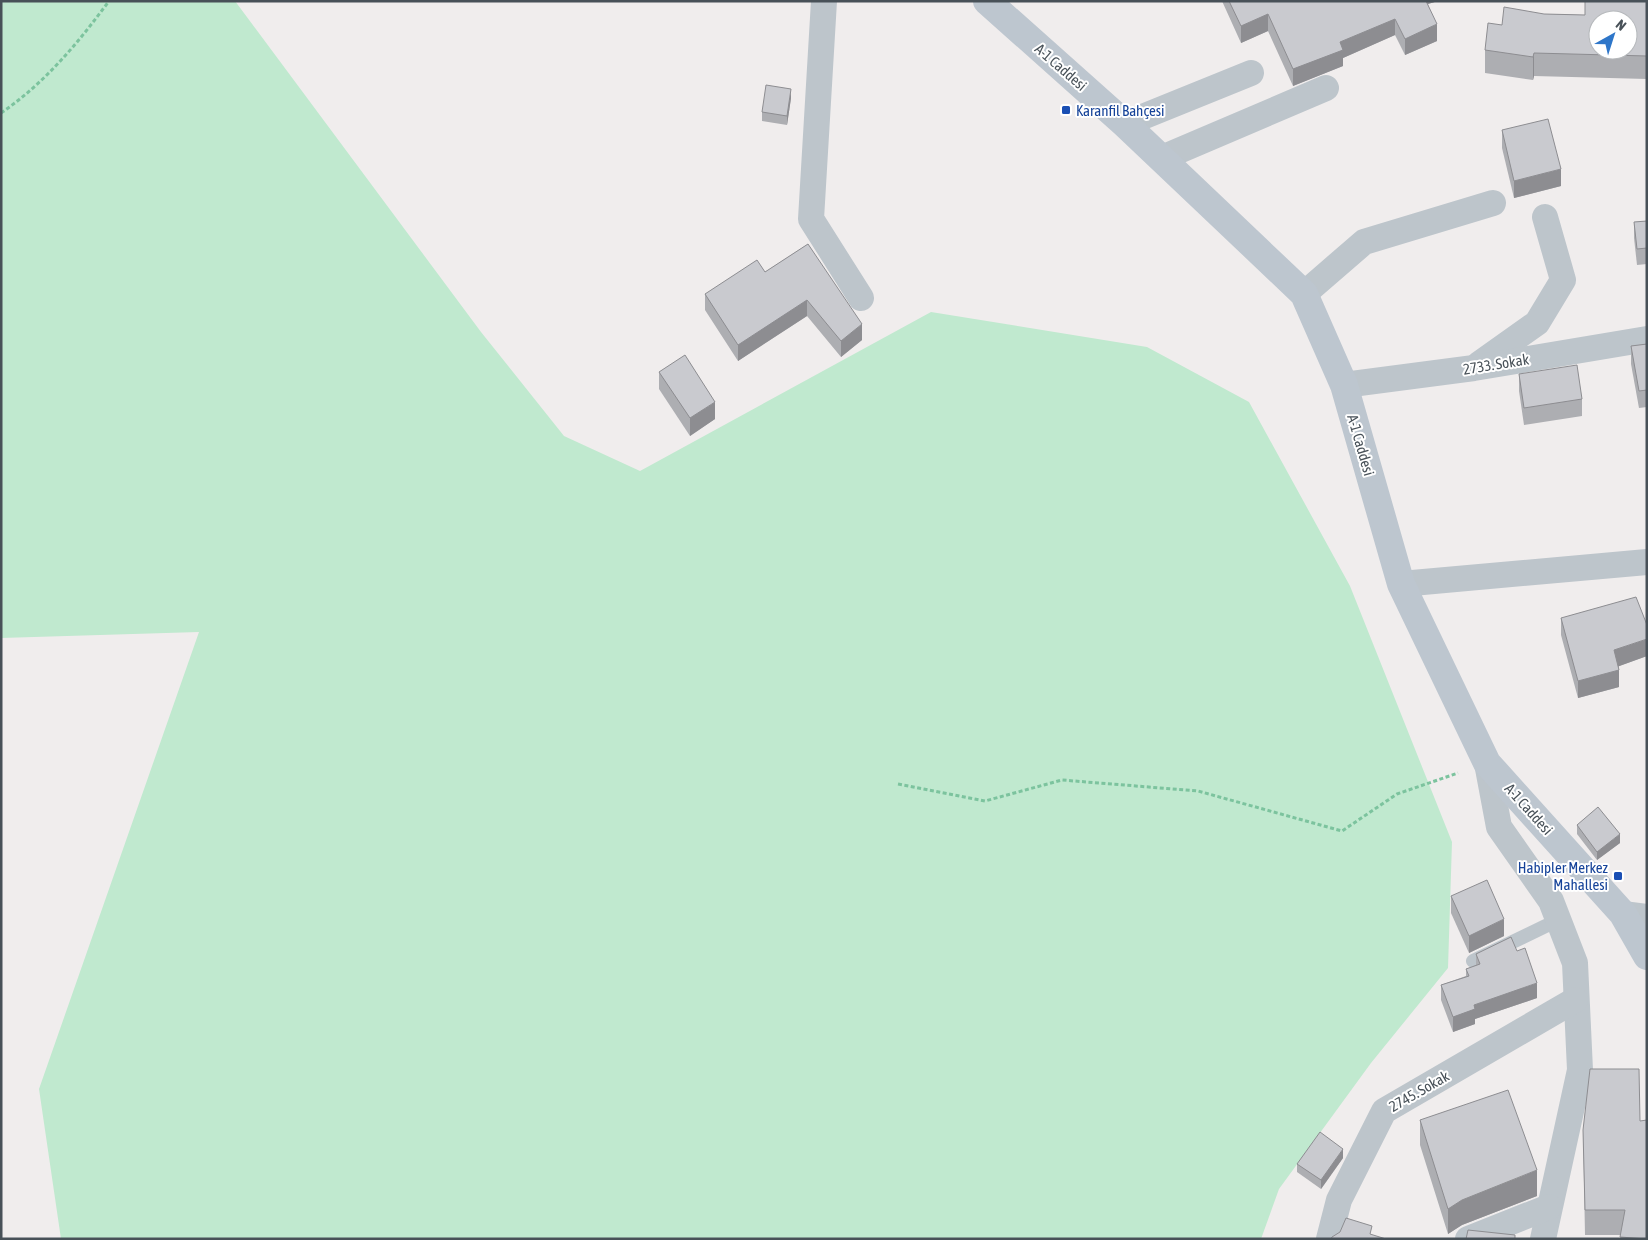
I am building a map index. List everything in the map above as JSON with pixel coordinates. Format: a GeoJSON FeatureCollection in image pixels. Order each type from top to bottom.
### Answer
{"type":"FeatureCollection","features":[{"type":"Feature","properties":{"kind":"main road","name":"A-1 Caddesi"},"geometry":{"type":"LineString","coordinates":[[995,3],[1162,158],[1304,294],[1344,385],[1401,584],[1487,763],[1635,916],[1647,956]]}},
{"type":"Feature","properties":{"kind":"street"},"geometry":{"type":"LineString","coordinates":[[824,1],[811,220],[861,298]]}},
{"type":"Feature","properties":{"kind":"street"},"geometry":{"type":"LineString","coordinates":[[1125,124],[1251,73]]}},
{"type":"Feature","properties":{"kind":"street"},"geometry":{"type":"LineString","coordinates":[[1162,158],[1326,88]]}},
{"type":"Feature","properties":{"kind":"street"},"geometry":{"type":"LineString","coordinates":[[1304,294],[1364,242],[1493,203]]}},
{"type":"Feature","properties":{"kind":"street"},"geometry":{"type":"LineString","coordinates":[[1474,368],[1537,323],[1563,280],[1545,217]]}},
{"type":"Feature","properties":{"kind":"street","name":"2733. Sokak"},"geometry":{"type":"LineString","coordinates":[[1344,385],[1474,368],[1647,339]]}},
{"type":"Feature","properties":{"kind":"street"},"geometry":{"type":"LineString","coordinates":[[1401,584],[1647,562]]}},
{"type":"Feature","properties":{"kind":"street"},"geometry":{"type":"LineString","coordinates":[[1487,763],[1499,827],[1550,901],[1575,963],[1575,1000],[1580,1070],[1543,1239]]}},
{"type":"Feature","properties":{"kind":"street","name":"2745. Sokak"},"geometry":{"type":"LineString","coordinates":[[1329,1239],[1339,1200],[1384,1111],[1575,1000]]}},
{"type":"Feature","properties":{"kind":"street"},"geometry":{"type":"LineString","coordinates":[[1468,1239],[1549,1207]]}},
{"type":"Feature","properties":{"kind":"lane"},"geometry":{"type":"LineString","coordinates":[[1473,961],[1558,920]]}},
{"type":"Feature","properties":{"kind":"path"},"geometry":{"type":"LineString","coordinates":[[1,112],[18,101],[71,52],[110,1]]}},
{"type":"Feature","properties":{"kind":"path"},"geometry":{"type":"LineString","coordinates":[[898,784],[984,801],[1062,780],[1198,791],[1342,831],[1397,794],[1487,763]]}},
{"type":"Feature","properties":{"kind":"green space"},"geometry":{"type":"Polygon","coordinates":[[[1,1],[235,1],[481,332],[564,436],[640,471],[931,312],[1147,347],[1249,402],[1350,586],[1452,842],[1448,968],[1371,1063],[1279,1189],[1261,1239],[61,1239],[39,1089],[199,632],[1,638],[1,1]]]}},
{"type":"Feature","properties":{"kind":"building"},"geometry":{"type":"Polygon","coordinates":[[[1229,1],[1426,1],[1437,24],[1405,39],[1395,19],[1340,42],[1343,50],[1293,69],[1268,14],[1241,26],[1229,1]]]}},
{"type":"Feature","properties":{"kind":"building"},"geometry":{"type":"Polygon","coordinates":[[[1585,1],[1647,1],[1647,56],[1638,56],[1638,10],[1588,10],[1588,54],[1534,53],[1533,57],[1485,50],[1488,23],[1502,25],[1504,7],[1544,14],[1585,15],[1585,1]]]}},
{"type":"Feature","properties":{"kind":"building"},"geometry":{"type":"Polygon","coordinates":[[[766,85],[791,89],[787,116],[762,112],[766,85]]]}},
{"type":"Feature","properties":{"kind":"building"},"geometry":{"type":"Polygon","coordinates":[[[1548,119],[1561,169],[1514,181],[1502,130],[1548,119]]]}},
{"type":"Feature","properties":{"kind":"building"},"geometry":{"type":"Polygon","coordinates":[[[1647,221],[1647,248],[1637,249],[1634,222],[1647,221]]]}},
{"type":"Feature","properties":{"kind":"building"},"geometry":{"type":"Polygon","coordinates":[[[808,244],[862,324],[841,341],[807,300],[738,345],[705,294],[757,260],[765,272],[808,244]]]}},
{"type":"Feature","properties":{"kind":"building"},"geometry":{"type":"Polygon","coordinates":[[[1647,344],[1647,390],[1639,391],[1631,346],[1647,344]]]}},
{"type":"Feature","properties":{"kind":"building"},"geometry":{"type":"Polygon","coordinates":[[[685,355],[715,402],[690,418],[659,372],[685,355]]]}},
{"type":"Feature","properties":{"kind":"building"},"geometry":{"type":"Polygon","coordinates":[[[1577,365],[1582,399],[1524,408],[1519,374],[1577,365]]]}},
{"type":"Feature","properties":{"kind":"building"},"geometry":{"type":"Polygon","coordinates":[[[1636,597],[1647,625],[1647,639],[1614,650],[1619,670],[1578,681],[1561,618],[1636,597]]]}},
{"type":"Feature","properties":{"kind":"building"},"geometry":{"type":"Polygon","coordinates":[[[1598,807],[1620,834],[1597,852],[1577,825],[1598,807]]]}},
{"type":"Feature","properties":{"kind":"building"},"geometry":{"type":"Polygon","coordinates":[[[1487,880],[1504,919],[1469,936],[1451,896],[1487,880]]]}},
{"type":"Feature","properties":{"kind":"building"},"geometry":{"type":"Polygon","coordinates":[[[1511,937],[1517,951],[1525,948],[1537,983],[1474,1005],[1475,1009],[1453,1017],[1441,985],[1469,976],[1466,969],[1480,964],[1476,954],[1511,937]]]}},
{"type":"Feature","properties":{"kind":"building"},"geometry":{"type":"Polygon","coordinates":[[[1590,1069],[1639,1069],[1640,1121],[1647,1120],[1647,1239],[1620,1237],[1625,1210],[1585,1210],[1583,1130],[1590,1069]]]}},
{"type":"Feature","properties":{"kind":"building"},"geometry":{"type":"Polygon","coordinates":[[[1508,1090],[1537,1170],[1462,1200],[1448,1209],[1420,1120],[1508,1090]]]}},
{"type":"Feature","properties":{"kind":"building"},"geometry":{"type":"Polygon","coordinates":[[[1320,1132],[1343,1149],[1321,1180],[1297,1164],[1320,1132]]]}},
{"type":"Feature","properties":{"kind":"building"},"geometry":{"type":"Polygon","coordinates":[[[1346,1218],[1372,1226],[1370,1234],[1386,1239],[1331,1239],[1340,1232],[1346,1218]]]}},
{"type":"Feature","properties":{"kind":"building"},"geometry":{"type":"Polygon","coordinates":[[[1468,1230],[1515,1235],[1515,1239],[1466,1239],[1468,1230]]]}},
{"type":"Feature","properties":{"kind":"place","name":"Karanfil Bahçesi"},"geometry":{"type":"Point","coordinates":[1066,110]}},
{"type":"Feature","properties":{"kind":"place","name":"Habipler Merkez Mahallesi"},"geometry":{"type":"Point","coordinates":[1618,876]}}]}
